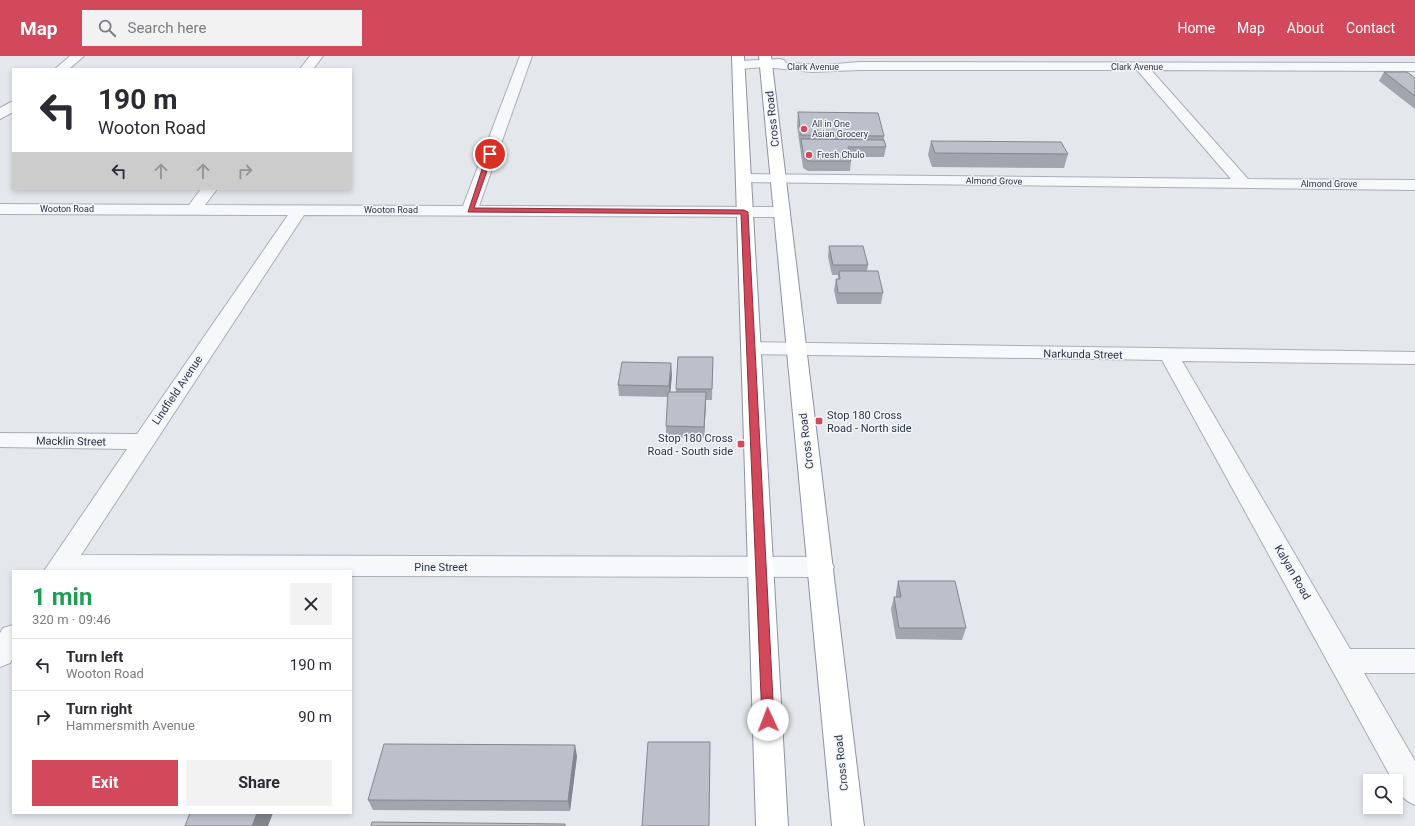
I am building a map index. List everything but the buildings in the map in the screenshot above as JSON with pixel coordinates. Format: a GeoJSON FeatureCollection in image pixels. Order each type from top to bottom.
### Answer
{"type":"FeatureCollection","features":[{"type":"Feature","properties":{"kind":"highway"},"geometry":{"type":"LineString","coordinates":[[739,60],[744,212],[762,568],[772,826]]}},
{"type":"Feature","properties":{"kind":"highway","name":"Cross Road"},"geometry":{"type":"LineString","coordinates":[[766,60],[795,349],[821,567],[848,826]]}},
{"type":"Feature","properties":{"kind":"street"},"geometry":{"type":"LineString","coordinates":[[62,68],[78,56]]}},
{"type":"Feature","properties":{"kind":"street"},"geometry":{"type":"LineString","coordinates":[[307,68],[317,56]]}},
{"type":"Feature","properties":{"kind":"street"},"geometry":{"type":"LineString","coordinates":[[470,210],[526,56]]}},
{"type":"Feature","properties":{"kind":"street"},"geometry":{"type":"LineString","coordinates":[[1069,56],[1080,67]]}},
{"type":"Feature","properties":{"kind":"street"},"geometry":{"type":"LineString","coordinates":[[1272,56],[1287,68]]}},
{"type":"Feature","properties":{"kind":"street","name":"Clark Avenue"},"geometry":{"type":"LineString","coordinates":[[739,60],[766,60],[796,68],[859,66],[1287,68],[1415,67]]}},
{"type":"Feature","properties":{"kind":"street"},"geometry":{"type":"LineString","coordinates":[[1142,67],[1244,184]]}},
{"type":"Feature","properties":{"kind":"street"},"geometry":{"type":"LineString","coordinates":[[0,103],[12,104]]}},
{"type":"Feature","properties":{"kind":"street"},"geometry":{"type":"LineString","coordinates":[[0,115],[12,105]]}},
{"type":"Feature","properties":{"kind":"street","name":"Almond Grove"},"geometry":{"type":"LineString","coordinates":[[744,179],[1415,185]]}},
{"type":"Feature","properties":{"kind":"street"},"geometry":{"type":"LineString","coordinates":[[192,210],[209,190]]}},
{"type":"Feature","properties":{"kind":"street","name":"Wooton Road"},"geometry":{"type":"LineString","coordinates":[[0,209],[782,212]]}},
{"type":"Feature","properties":{"kind":"street","name":"Lindfield Avenue"},"geometry":{"type":"LineString","coordinates":[[59,568],[142,442],[299,210]]}},
{"type":"Feature","properties":{"kind":"street","name":"Narkunda Street"},"geometry":{"type":"LineString","coordinates":[[751,348],[1415,358]]}},
{"type":"Feature","properties":{"kind":"street","name":"Kalyan Road"},"geometry":{"type":"LineString","coordinates":[[1169,355],[1415,790]]}},
{"type":"Feature","properties":{"kind":"street","name":"Macklin Street"},"geometry":{"type":"LineString","coordinates":[[0,440],[142,442]]}},
{"type":"Feature","properties":{"kind":"street","name":"Pine Street"},"geometry":{"type":"LineString","coordinates":[[59,568],[821,567]]}},
{"type":"Feature","properties":{"kind":"street"},"geometry":{"type":"LineString","coordinates":[[0,655],[12,637]]}},
{"type":"Feature","properties":{"kind":"street"},"geometry":{"type":"LineString","coordinates":[[1343,661],[1415,661]]}},
{"type":"Feature","properties":{"kind":"place","name":"All in One Asian Grocery"},"geometry":{"type":"Point","coordinates":[804,129]}},
{"type":"Feature","properties":{"kind":"place","name":"Fresh Chulo"},"geometry":{"type":"Point","coordinates":[809,155]}},
{"type":"Feature","properties":{"kind":"place","name":"Stop 180 Cross Road - North side"},"geometry":{"type":"Point","coordinates":[819,421]}},
{"type":"Feature","properties":{"kind":"place","name":"Stop 180 Cross Road - South side"},"geometry":{"type":"Point","coordinates":[741,444]}},
{"type":"Feature","properties":{"kind":"route"},"geometry":{"type":"LineString","coordinates":[[490,154],[470,210],[744,212],[768,720]]}}]}
